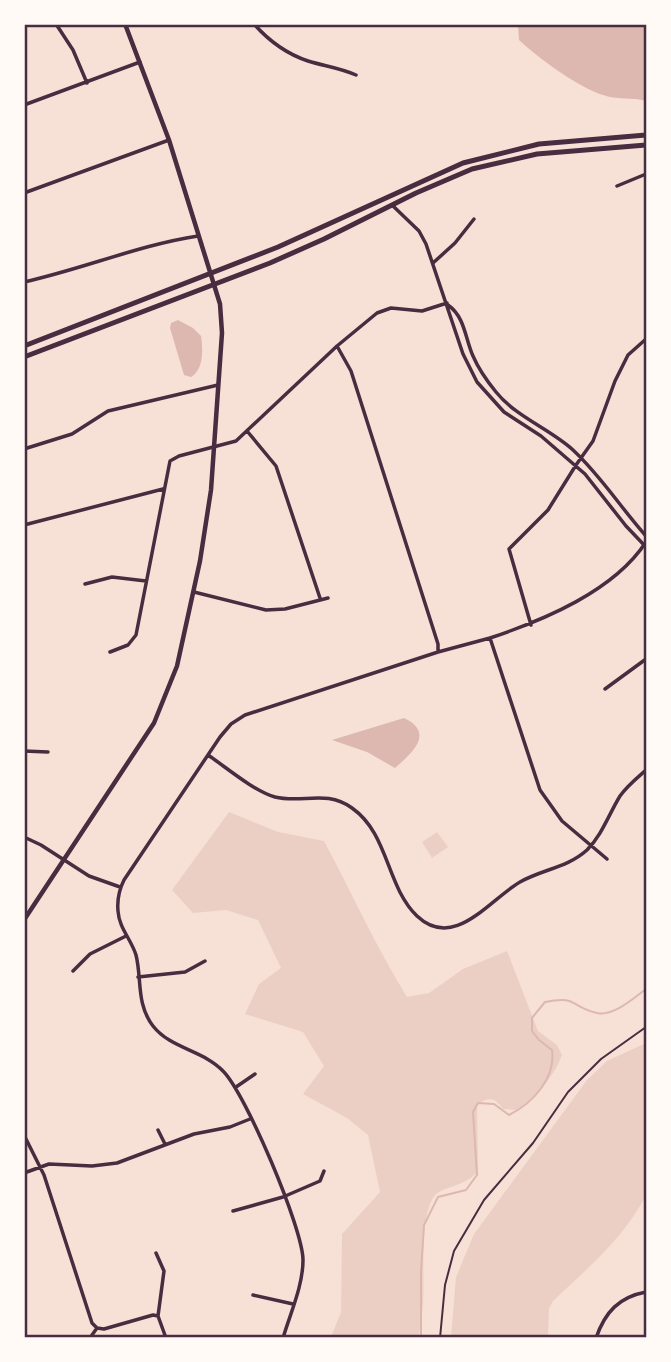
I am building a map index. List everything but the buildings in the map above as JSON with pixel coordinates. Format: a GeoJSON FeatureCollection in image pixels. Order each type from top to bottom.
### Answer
{"type":"FeatureCollection","features":[{"type":"Feature","properties":{"kind":"main road"},"geometry":{"type":"LineString","coordinates":[[24,346],[211,274],[463,163],[539,144],[646,135]]}},
{"type":"Feature","properties":{"kind":"main road"},"geometry":{"type":"LineString","coordinates":[[24,357],[324,240],[453,177],[537,154],[646,145]]}},
{"type":"Feature","properties":{"kind":"street"},"geometry":{"type":"LineString","coordinates":[[55,24],[73,50],[87,83]]}},
{"type":"Feature","properties":{"kind":"street"},"geometry":{"type":"LineString","coordinates":[[24,920],[154,723],[177,666],[205,534],[214,447],[222,319],[214,284],[169,140],[125,24]]}},
{"type":"Feature","properties":{"kind":"street"},"geometry":{"type":"LineString","coordinates":[[254,24],[269,41],[306,60],[356,75]]}},
{"type":"Feature","properties":{"kind":"street"},"geometry":{"type":"LineString","coordinates":[[24,105],[140,62]]}},
{"type":"Feature","properties":{"kind":"street"},"geometry":{"type":"LineString","coordinates":[[24,193],[169,140]]}},
{"type":"Feature","properties":{"kind":"street"},"geometry":{"type":"LineString","coordinates":[[617,186],[646,174]]}},
{"type":"Feature","properties":{"kind":"street"},"geometry":{"type":"LineString","coordinates":[[283,1338],[303,1260],[300,1241],[267,1149],[236,1087],[215,1063],[169,1040],[154,1028],[144,1010],[135,953],[118,912],[120,887],[224,731],[245,715],[438,652],[531,625],[606,583],[646,545],[626,526],[605,497],[576,465],[541,436],[504,412],[487,395],[467,363],[433,263],[419,231],[392,205]]}},
{"type":"Feature","properties":{"kind":"street"},"geometry":{"type":"LineString","coordinates":[[433,263],[455,243],[474,219]]}},
{"type":"Feature","properties":{"kind":"street"},"geometry":{"type":"LineString","coordinates":[[24,282],[198,236]]}},
{"type":"Feature","properties":{"kind":"street"},"geometry":{"type":"LineString","coordinates":[[110,652],[128,645],[135,638],[167,466],[173,459],[230,444],[377,313],[391,308],[422,311],[447,303]]}},
{"type":"Feature","properties":{"kind":"street"},"geometry":{"type":"LineString","coordinates":[[447,303],[459,313],[482,374],[499,396],[559,438],[581,458],[646,536]]}},
{"type":"Feature","properties":{"kind":"street"},"geometry":{"type":"LineString","coordinates":[[531,625],[509,550],[548,510],[593,441],[615,381],[628,355],[646,339]]}},
{"type":"Feature","properties":{"kind":"street"},"geometry":{"type":"LineString","coordinates":[[337,346],[351,371],[438,644],[438,652]]}},
{"type":"Feature","properties":{"kind":"street"},"geometry":{"type":"LineString","coordinates":[[24,449],[72,434],[108,411],[218,385]]}},
{"type":"Feature","properties":{"kind":"street"},"geometry":{"type":"LineString","coordinates":[[247,431],[276,466],[320,598]]}},
{"type":"Feature","properties":{"kind":"street"},"geometry":{"type":"LineString","coordinates":[[24,525],[163,489]]}},
{"type":"Feature","properties":{"kind":"street"},"geometry":{"type":"LineString","coordinates":[[85,584],[112,577],[146,581]]}},
{"type":"Feature","properties":{"kind":"street"},"geometry":{"type":"LineString","coordinates":[[194,592],[266,610],[285,609],[328,598]]}},
{"type":"Feature","properties":{"kind":"street"},"geometry":{"type":"LineString","coordinates":[[490,638],[540,790],[562,821],[607,859]]}},
{"type":"Feature","properties":{"kind":"street"},"geometry":{"type":"LineString","coordinates":[[24,649],[25,666]]}},
{"type":"Feature","properties":{"kind":"street"},"geometry":{"type":"LineString","coordinates":[[605,689],[646,659]]}},
{"type":"Feature","properties":{"kind":"street"},"geometry":{"type":"LineString","coordinates":[[24,751],[48,751]]}},
{"type":"Feature","properties":{"kind":"street"},"geometry":{"type":"LineString","coordinates":[[208,755],[267,794],[288,798],[323,797],[354,809],[373,829],[405,901],[415,914],[434,928],[448,929],[459,926],[521,882],[572,862],[591,845],[623,792],[646,770]]}},
{"type":"Feature","properties":{"kind":"street"},"geometry":{"type":"LineString","coordinates":[[24,837],[97,880],[120,887]]}},
{"type":"Feature","properties":{"kind":"street"},"geometry":{"type":"LineString","coordinates":[[73,971],[90,954],[126,936]]}},
{"type":"Feature","properties":{"kind":"street"},"geometry":{"type":"LineString","coordinates":[[138,977],[185,972],[205,961]]}},
{"type":"Feature","properties":{"kind":"street"},"geometry":{"type":"LineString","coordinates":[[236,1087],[255,1074]]}},
{"type":"Feature","properties":{"kind":"street"},"geometry":{"type":"LineString","coordinates":[[24,1173],[40,1167],[62,1164],[92,1167],[117,1163],[194,1134],[230,1128],[250,1119]]}},
{"type":"Feature","properties":{"kind":"street"},"geometry":{"type":"LineString","coordinates":[[158,1130],[166,1144]]}},
{"type":"Feature","properties":{"kind":"street"},"geometry":{"type":"LineString","coordinates":[[24,1135],[40,1167],[88,1315],[97,1328],[104,1329],[153,1315],[158,1316]]}},
{"type":"Feature","properties":{"kind":"street"},"geometry":{"type":"LineString","coordinates":[[233,1211],[283,1196],[320,1181],[324,1171]]}},
{"type":"Feature","properties":{"kind":"street"},"geometry":{"type":"LineString","coordinates":[[156,1253],[164,1271],[158,1316],[166,1338]]}},
{"type":"Feature","properties":{"kind":"street"},"geometry":{"type":"LineString","coordinates":[[596,1338],[606,1315],[614,1307],[633,1295],[646,1292]]}},
{"type":"Feature","properties":{"kind":"street"},"geometry":{"type":"LineString","coordinates":[[253,1295],[293,1304]]}},
{"type":"Feature","properties":{"kind":"street"},"geometry":{"type":"LineString","coordinates":[[92,1335],[97,1328]]}},
{"type":"Feature","properties":{"kind":"path"},"geometry":{"type":"LineString","coordinates":[[440,1338],[444,1285],[454,1251],[484,1199],[533,1143],[568,1092],[601,1059],[646,1027]]}},
{"type":"Feature","properties":{"kind":"shaded area"},"geometry":{"type":"Polygon","coordinates":[[[518,25],[646,25],[646,101],[608,97],[571,79],[519,40],[518,25]]]}},
{"type":"Feature","properties":{"kind":"shaded area"},"geometry":{"type":"Polygon","coordinates":[[[178,320],[201,336],[200,364],[191,377],[184,375],[170,328],[171,323],[178,320]]]}},
{"type":"Feature","properties":{"kind":"shaded area"},"geometry":{"type":"Polygon","coordinates":[[[404,718],[418,730],[418,743],[395,768],[367,752],[332,740],[404,718]]]}},
{"type":"Feature","properties":{"kind":"shaded area"},"geometry":{"type":"Polygon","coordinates":[[[229,812],[278,832],[324,841],[407,997],[429,993],[463,969],[507,951],[538,1031],[557,1045],[562,1055],[543,1086],[516,1110],[503,1109],[491,1099],[477,1104],[478,1171],[466,1181],[437,1194],[429,1208],[424,1235],[423,1305],[419,1337],[331,1337],[341,1312],[342,1234],[380,1192],[368,1135],[347,1118],[303,1094],[324,1066],[303,1032],[245,1014],[259,984],[281,968],[258,920],[226,910],[193,913],[172,890],[229,812]]]}},
{"type":"Feature","properties":{"kind":"shaded area"},"geometry":{"type":"Polygon","coordinates":[[[437,832],[448,847],[432,858],[422,842],[437,832]]]}},
{"type":"Feature","properties":{"kind":"shaded area"},"geometry":{"type":"Polygon","coordinates":[[[646,1043],[646,1195],[637,1210],[604,1252],[553,1301],[549,1308],[548,1337],[451,1337],[456,1277],[474,1234],[587,1080],[607,1061],[646,1043]]]}},
{"type":"Feature","properties":{"kind":"waterway"},"geometry":{"type":"LineString","coordinates":[[421,1338],[424,1225],[438,1197],[466,1190],[477,1175],[473,1112],[478,1103],[494,1104],[509,1115],[534,1097],[546,1080],[552,1050],[532,1031],[532,1018],[545,1002],[556,1000],[569,1001],[588,1011],[610,1012],[646,989]]}}]}
